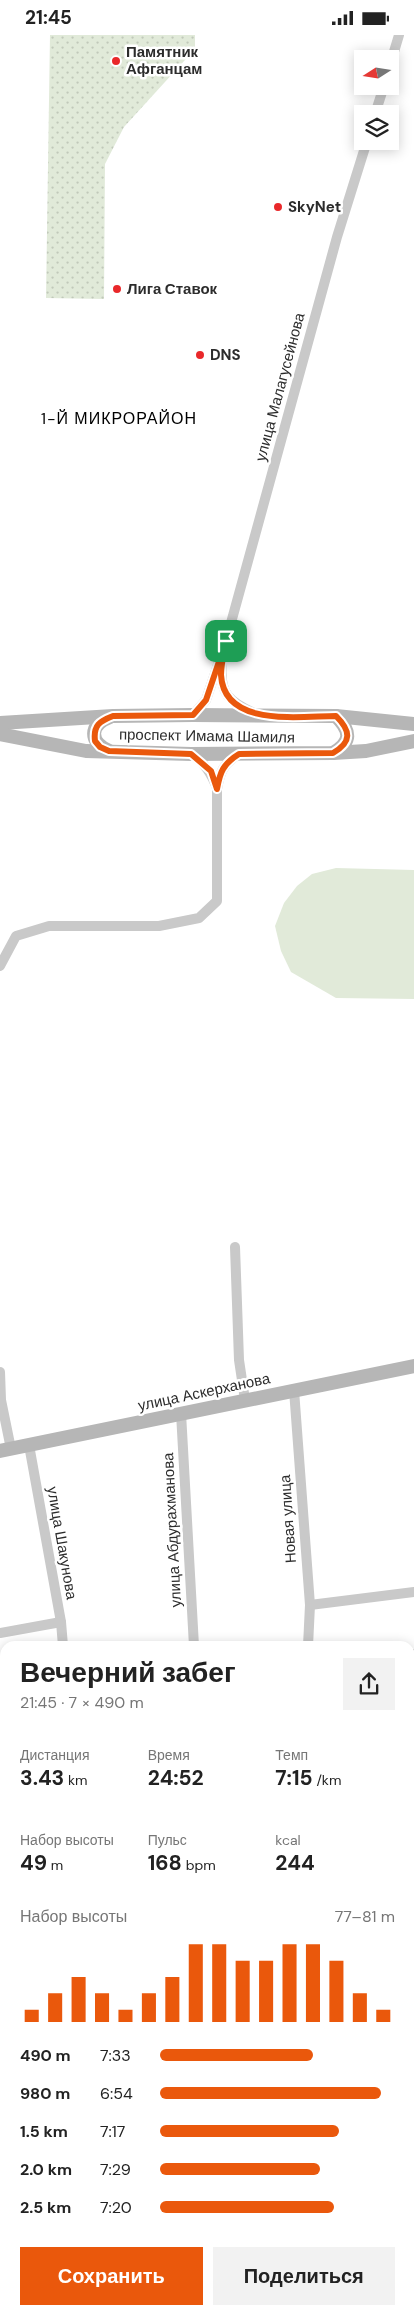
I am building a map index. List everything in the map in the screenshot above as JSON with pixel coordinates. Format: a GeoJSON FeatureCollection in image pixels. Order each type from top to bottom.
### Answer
{"type":"FeatureCollection","features":[{"type":"Feature","properties":{"kind":"main road","name":"проспект Имама Шамиля"},"geometry":{"type":"LineString","coordinates":[[0,723],[113,716],[193,715],[336,716],[414,724]]}},
{"type":"Feature","properties":{"kind":"main road"},"geometry":{"type":"LineString","coordinates":[[109,751],[100,747],[95,741],[94,733],[101,721],[113,716]]}},
{"type":"Feature","properties":{"kind":"main road"},"geometry":{"type":"LineString","coordinates":[[333,753],[343,747],[347,741],[345,726],[336,716]]}},
{"type":"Feature","properties":{"kind":"main road","name":"проспект Имама Шамиля"},"geometry":{"type":"LineString","coordinates":[[0,734],[86,751],[191,754],[333,753],[366,751],[414,741]]}},
{"type":"Feature","properties":{"kind":"main road","name":"улица Аскерханова"},"geometry":{"type":"LineString","coordinates":[[6,1450],[414,1366]]}},
{"type":"Feature","properties":{"kind":"street"},"geometry":{"type":"LineString","coordinates":[[394,50],[399,35]]}},
{"type":"Feature","properties":{"kind":"street","name":"улица Малагусейнова"},"geometry":{"type":"LineString","coordinates":[[226,641],[335,247],[364,150]]}},
{"type":"Feature","properties":{"kind":"street"},"geometry":{"type":"LineString","coordinates":[[193,715],[206,700],[226,641]]}},
{"type":"Feature","properties":{"kind":"street"},"geometry":{"type":"LineString","coordinates":[[226,641],[221,675],[223,686],[235,705],[260,716]]}},
{"type":"Feature","properties":{"kind":"street"},"geometry":{"type":"LineString","coordinates":[[191,754],[211,771],[217,789]]}},
{"type":"Feature","properties":{"kind":"street"},"geometry":{"type":"LineString","coordinates":[[0,966],[16,936],[49,926],[159,926],[200,918],[218,901],[217,789],[220,772],[227,762],[239,754]]}},
{"type":"Feature","properties":{"kind":"street"},"geometry":{"type":"LineString","coordinates":[[235,1247],[239,1360],[245,1400]]}},
{"type":"Feature","properties":{"kind":"street"},"geometry":{"type":"LineString","coordinates":[[0,1372],[6,1450]]}},
{"type":"Feature","properties":{"kind":"street","name":"Новая улица"},"geometry":{"type":"LineString","coordinates":[[294,1390],[310,1605],[308,1641]]}},
{"type":"Feature","properties":{"kind":"street","name":"улица Абдурахманова"},"geometry":{"type":"LineString","coordinates":[[180,1413],[194,1641]]}},
{"type":"Feature","properties":{"kind":"street","name":"улица Шакунова"},"geometry":{"type":"LineString","coordinates":[[29,1445],[61,1622],[63,1641]]}},
{"type":"Feature","properties":{"kind":"street"},"geometry":{"type":"LineString","coordinates":[[310,1605],[414,1592]]}},
{"type":"Feature","properties":{"kind":"street"},"geometry":{"type":"LineString","coordinates":[[0,1633],[61,1622]]}},
{"type":"Feature","properties":{"kind":"green space"},"geometry":{"type":"Polygon","coordinates":[[[50,35],[195,35],[195,49],[124,127],[105,164],[104,299],[46,298],[50,35]]]}},
{"type":"Feature","properties":{"kind":"green space"},"geometry":{"type":"Polygon","coordinates":[[[336,868],[414,870],[414,999],[336,998],[291,972],[281,951],[275,926],[284,903],[297,886],[312,874],[336,868]]]}},
{"type":"Feature","properties":{"kind":"place","name":"Памятник Афганцам"},"geometry":{"type":"Point","coordinates":[116,61]}},
{"type":"Feature","properties":{"kind":"place","name":"SkyNet"},"geometry":{"type":"Point","coordinates":[278,207]}},
{"type":"Feature","properties":{"kind":"place","name":"Лига Ставок"},"geometry":{"type":"Point","coordinates":[117,289]}},
{"type":"Feature","properties":{"kind":"place","name":"DNS"},"geometry":{"type":"Point","coordinates":[200,355]}},
{"type":"Feature","properties":{"kind":"district","name":"1-Й МИКРОРАЙОН"},"geometry":{"type":"Point","coordinates":[119,418]}},
{"type":"Feature","properties":{"kind":"route"},"geometry":{"type":"LineString","coordinates":[[226,641],[221,675],[228,697],[235,705],[260,716],[336,716],[345,726],[347,732],[347,741],[343,747],[333,753],[239,754],[227,762],[220,772],[217,789],[211,771],[191,754],[109,751],[100,747],[95,741],[94,733],[96,726],[101,721],[113,716],[193,715],[206,700],[226,641]]}}]}
